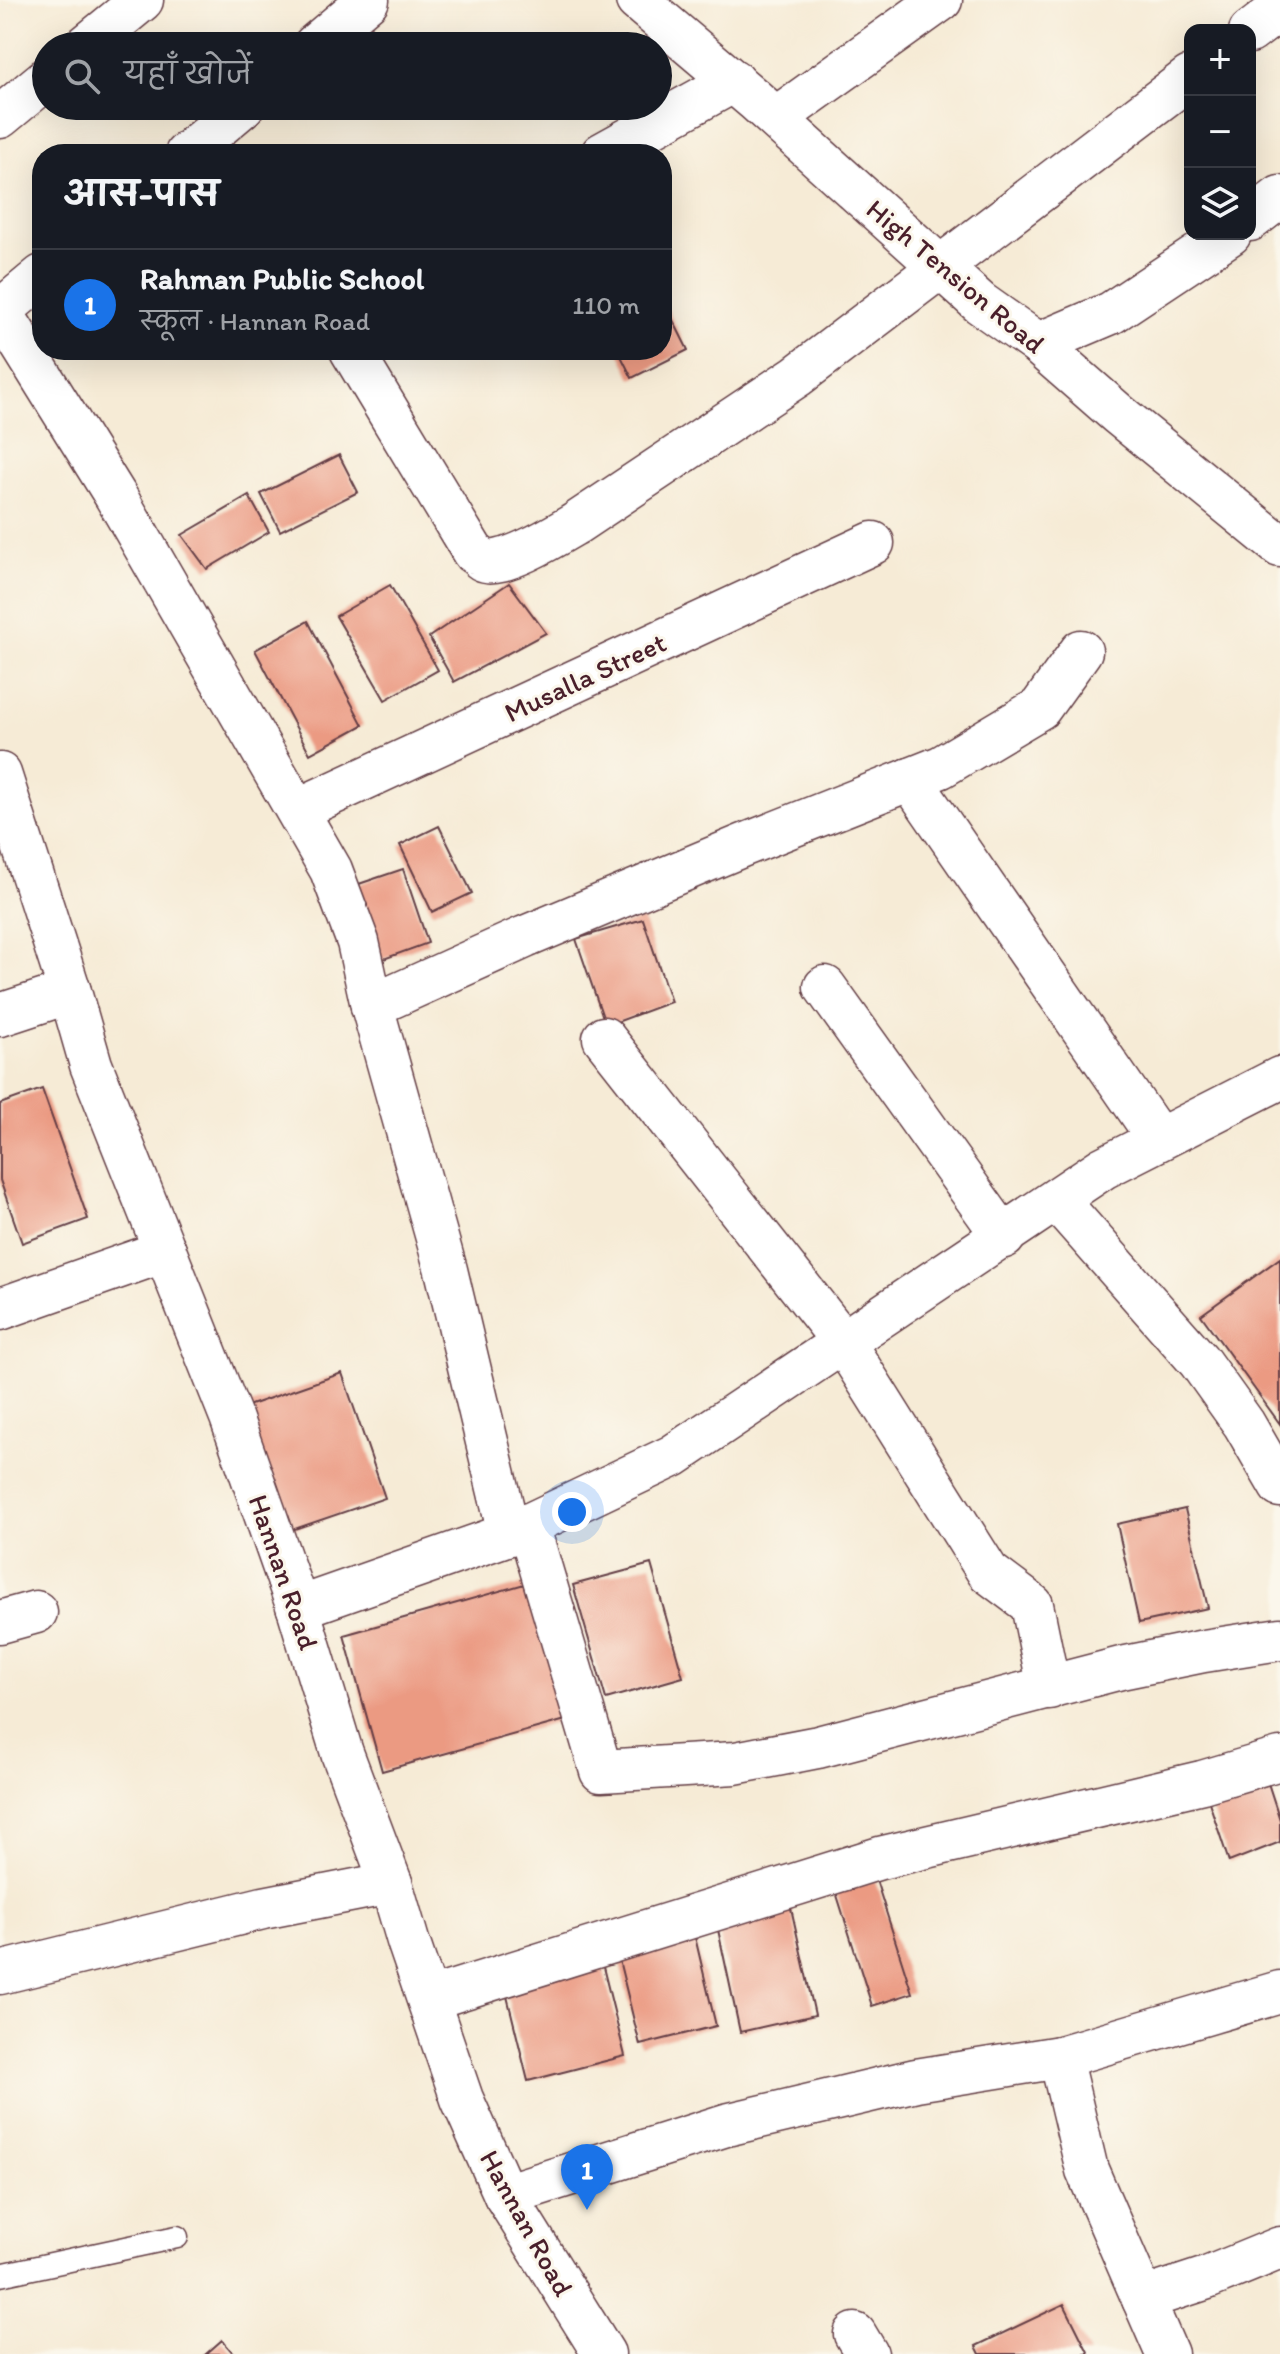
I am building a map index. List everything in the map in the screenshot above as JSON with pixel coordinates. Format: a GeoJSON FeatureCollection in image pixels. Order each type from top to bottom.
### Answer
{"type":"FeatureCollection","features":[{"type":"Feature","properties":{"kind":"street"},"geometry":{"type":"LineString","coordinates":[[103,32],[142,0]]}},
{"type":"Feature","properties":{"kind":"street"},"geometry":{"type":"LineString","coordinates":[[330,32],[368,0]]}},
{"type":"Feature","properties":{"kind":"street","name":"High Tension Road"},"geometry":{"type":"LineString","coordinates":[[637,0],[776,118],[980,303],[1038,344],[1118,414],[1280,546]]}},
{"type":"Feature","properties":{"kind":"street"},"geometry":{"type":"LineString","coordinates":[[776,118],[941,0]]}},
{"type":"Feature","properties":{"kind":"street"},"geometry":{"type":"LineString","coordinates":[[1256,27],[1280,9]]}},
{"type":"Feature","properties":{"kind":"street"},"geometry":{"type":"LineString","coordinates":[[672,115],[734,81]]}},
{"type":"Feature","properties":{"kind":"street"},"geometry":{"type":"LineString","coordinates":[[357,360],[473,552],[482,560],[493,562],[540,544],[575,524],[797,376],[1184,82]]}},
{"type":"Feature","properties":{"kind":"street"},"geometry":{"type":"LineString","coordinates":[[0,117],[32,91]]}},
{"type":"Feature","properties":{"kind":"street"},"geometry":{"type":"LineString","coordinates":[[198,144],[226,120]]}},
{"type":"Feature","properties":{"kind":"street"},"geometry":{"type":"LineString","coordinates":[[620,144],[663,120]]}},
{"type":"Feature","properties":{"kind":"street"},"geometry":{"type":"LineString","coordinates":[[1256,215],[1280,197]]}},
{"type":"Feature","properties":{"kind":"street"},"geometry":{"type":"LineString","coordinates":[[1038,344],[1111,313],[1221,240]]}},
{"type":"Feature","properties":{"kind":"street"},"geometry":{"type":"LineString","coordinates":[[32,284],[0,311],[115,495],[331,870],[358,942],[372,1006],[519,1529],[601,1771],[749,1760],[818,1747],[1121,1668],[1280,1639]]}},
{"type":"Feature","properties":{"kind":"street","name":"Musalla Street"},"geometry":{"type":"LineString","coordinates":[[297,810],[873,543]]}},
{"type":"Feature","properties":{"kind":"street"},"geometry":{"type":"LineString","coordinates":[[372,1006],[525,937],[744,845],[941,767],[1040,708],[1081,651]]}},
{"type":"Feature","properties":{"kind":"street","name":"Hannan Road"},"geometry":{"type":"LineString","coordinates":[[0,774],[91,1065],[231,1417],[298,1608],[342,1753],[391,1883],[462,2099],[505,2195],[604,2354]]}},
{"type":"Feature","properties":{"kind":"street"},"geometry":{"type":"LineString","coordinates":[[910,779],[1158,1138]]}},
{"type":"Feature","properties":{"kind":"street"},"geometry":{"type":"LineString","coordinates":[[825,987],[1004,1237]]}},
{"type":"Feature","properties":{"kind":"street"},"geometry":{"type":"LineString","coordinates":[[0,1015],[70,992]]}},
{"type":"Feature","properties":{"kind":"street"},"geometry":{"type":"LineString","coordinates":[[604,1038],[844,1343],[988,1572],[1032,1605],[1049,1688]]}},
{"type":"Feature","properties":{"kind":"street"},"geometry":{"type":"LineString","coordinates":[[298,1608],[519,1529],[673,1456],[1103,1168],[1280,1078]]}},
{"type":"Feature","properties":{"kind":"street"},"geometry":{"type":"LineString","coordinates":[[1057,1200],[1199,1361],[1244,1424],[1280,1486]]}},
{"type":"Feature","properties":{"kind":"street"},"geometry":{"type":"LineString","coordinates":[[0,1309],[165,1251]]}},
{"type":"Feature","properties":{"kind":"street"},"geometry":{"type":"LineString","coordinates":[[429,1999],[880,1858],[1202,1782],[1280,1759]]}},
{"type":"Feature","properties":{"kind":"street"},"geometry":{"type":"LineString","coordinates":[[0,1973],[263,1908],[391,1883]]}},
{"type":"Feature","properties":{"kind":"street"},"geometry":{"type":"LineString","coordinates":[[505,2195],[726,2125],[916,2080],[1060,2057],[1280,1992]]}},
{"type":"Feature","properties":{"kind":"street"},"geometry":{"type":"LineString","coordinates":[[1060,2057],[1087,2170],[1167,2354]]}},
{"type":"Feature","properties":{"kind":"street"},"geometry":{"type":"LineString","coordinates":[[1143,2299],[1207,2278],[1280,2248]]}},
{"type":"Feature","properties":{"kind":"lane"},"geometry":{"type":"LineString","coordinates":[[0,2275],[177,2237]]}},
{"type":"Feature","properties":{"kind":"building"},"geometry":{"type":"Polygon","coordinates":[[[672,318],[688,350],[672,358],[672,318]]]}},
{"type":"Feature","properties":{"kind":"building"},"geometry":{"type":"Polygon","coordinates":[[[623,360],[668,360],[632,378],[623,360]]]}},
{"type":"Feature","properties":{"kind":"building"},"geometry":{"type":"Polygon","coordinates":[[[339,455],[358,492],[280,531],[261,494],[339,455]]]}},
{"type":"Feature","properties":{"kind":"building"},"geometry":{"type":"Polygon","coordinates":[[[249,496],[269,532],[207,569],[182,535],[249,496]]]}},
{"type":"Feature","properties":{"kind":"building"},"geometry":{"type":"Polygon","coordinates":[[[509,583],[546,633],[454,682],[429,637],[509,583]]]}},
{"type":"Feature","properties":{"kind":"building"},"geometry":{"type":"Polygon","coordinates":[[[390,585],[438,670],[385,700],[336,616],[390,585]]]}},
{"type":"Feature","properties":{"kind":"building"},"geometry":{"type":"Polygon","coordinates":[[[308,621],[363,725],[310,754],[255,650],[308,621]]]}},
{"type":"Feature","properties":{"kind":"building"},"geometry":{"type":"Polygon","coordinates":[[[439,826],[472,893],[432,912],[400,845],[439,826]]]}},
{"type":"Feature","properties":{"kind":"building"},"geometry":{"type":"Polygon","coordinates":[[[403,869],[428,943],[381,960],[356,885],[403,869]]]}},
{"type":"Feature","properties":{"kind":"building"},"geometry":{"type":"Polygon","coordinates":[[[643,919],[671,1002],[606,1026],[576,939],[643,919]]]}},
{"type":"Feature","properties":{"kind":"building"},"geometry":{"type":"Polygon","coordinates":[[[42,1089],[88,1219],[22,1243],[0,1180],[0,1104],[42,1089]]]}},
{"type":"Feature","properties":{"kind":"building"},"geometry":{"type":"Polygon","coordinates":[[[1280,1258],[1280,1424],[1201,1315],[1280,1258]]]}},
{"type":"Feature","properties":{"kind":"building"},"geometry":{"type":"Polygon","coordinates":[[[342,1373],[385,1498],[283,1533],[239,1409],[342,1373]]]}},
{"type":"Feature","properties":{"kind":"building"},"geometry":{"type":"Polygon","coordinates":[[[1185,1509],[1208,1608],[1139,1623],[1117,1524],[1185,1509]]]}},
{"type":"Feature","properties":{"kind":"building"},"geometry":{"type":"Polygon","coordinates":[[[651,1564],[683,1677],[606,1699],[573,1585],[651,1564]]]}},
{"type":"Feature","properties":{"kind":"building"},"geometry":{"type":"Polygon","coordinates":[[[535,1581],[573,1718],[382,1771],[344,1635],[535,1581]]]}},
{"type":"Feature","properties":{"kind":"building"},"geometry":{"type":"Polygon","coordinates":[[[1268,1783],[1280,1820],[1280,1842],[1229,1862],[1209,1802],[1268,1783]]]}},
{"type":"Feature","properties":{"kind":"building"},"geometry":{"type":"Polygon","coordinates":[[[876,1880],[912,1993],[872,2006],[836,1892],[876,1880]]]}},
{"type":"Feature","properties":{"kind":"building"},"geometry":{"type":"Polygon","coordinates":[[[791,1908],[815,2015],[740,2032],[717,1925],[791,1908]]]}},
{"type":"Feature","properties":{"kind":"building"},"geometry":{"type":"Polygon","coordinates":[[[695,1937],[716,2026],[640,2045],[618,1956],[695,1937]]]}},
{"type":"Feature","properties":{"kind":"building"},"geometry":{"type":"Polygon","coordinates":[[[602,1963],[625,2056],[528,2081],[505,1988],[602,1963]]]}},
{"type":"Feature","properties":{"kind":"building"},"geometry":{"type":"Polygon","coordinates":[[[1064,2304],[1089,2354],[980,2354],[976,2346],[1064,2304]]]}},
{"type":"Feature","properties":{"kind":"building"},"geometry":{"type":"Polygon","coordinates":[[[222,2340],[234,2354],[206,2354],[222,2340]]]}},
{"type":"Feature","properties":{"kind":"place","name":"Rahman Public School"},"geometry":{"type":"Point","coordinates":[587,2210]}}]}
